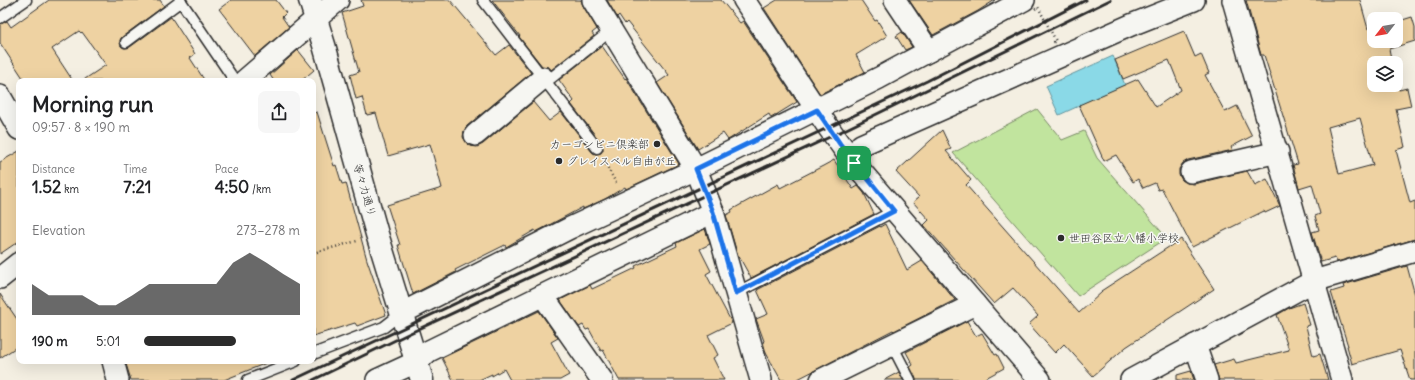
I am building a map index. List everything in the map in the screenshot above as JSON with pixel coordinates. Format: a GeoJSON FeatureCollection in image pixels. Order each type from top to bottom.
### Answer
{"type":"FeatureCollection","features":[{"type":"Feature","properties":{"kind":"street"},"geometry":{"type":"LineString","coordinates":[[247,78],[312,10],[338,0]]}},
{"type":"Feature","properties":{"kind":"street"},"geometry":{"type":"LineString","coordinates":[[593,0],[696,169],[713,212],[761,380]]}},
{"type":"Feature","properties":{"kind":"street"},"geometry":{"type":"LineString","coordinates":[[744,0],[854,163],[1040,380]]}},
{"type":"Feature","properties":{"kind":"street"},"geometry":{"type":"LineString","coordinates":[[895,0],[928,51]]}},
{"type":"Feature","properties":{"kind":"street"},"geometry":{"type":"LineString","coordinates":[[854,163],[861,145],[1131,25],[1194,0]]}},
{"type":"Feature","properties":{"kind":"street"},"geometry":{"type":"LineString","coordinates":[[1233,0],[1278,152],[1342,380]]}},
{"type":"Feature","properties":{"kind":"street"},"geometry":{"type":"LineString","coordinates":[[402,313],[626,201],[696,169],[817,110],[928,51],[1030,4]]}},
{"type":"Feature","properties":{"kind":"street","name":"等々力通り"},"geometry":{"type":"LineString","coordinates":[[312,10],[377,234],[419,371]]}},
{"type":"Feature","properties":{"kind":"street"},"geometry":{"type":"LineString","coordinates":[[475,135],[544,80]]}},
{"type":"Feature","properties":{"kind":"street"},"geometry":{"type":"LineString","coordinates":[[0,96],[16,124]]}},
{"type":"Feature","properties":{"kind":"street"},"geometry":{"type":"LineString","coordinates":[[1191,172],[1278,152]]}},
{"type":"Feature","properties":{"kind":"street"},"geometry":{"type":"LineString","coordinates":[[377,380],[419,371],[429,351],[713,212]]}},
{"type":"Feature","properties":{"kind":"street"},"geometry":{"type":"LineString","coordinates":[[1130,380],[1314,281],[1415,251]]}},
{"type":"Feature","properties":{"kind":"street"},"geometry":{"type":"LineString","coordinates":[[0,278],[16,265]]}},
{"type":"Feature","properties":{"kind":"street"},"geometry":{"type":"LineString","coordinates":[[543,296],[602,380]]}},
{"type":"Feature","properties":{"kind":"street"},"geometry":{"type":"LineString","coordinates":[[821,380],[975,304]]}},
{"type":"Feature","properties":{"kind":"street"},"geometry":{"type":"LineString","coordinates":[[1195,345],[1206,380]]}},
{"type":"Feature","properties":{"kind":"street"},"geometry":{"type":"LineString","coordinates":[[114,364],[118,380]]}},
{"type":"Feature","properties":{"kind":"lane"},"geometry":{"type":"LineString","coordinates":[[0,18],[26,0]]}},
{"type":"Feature","properties":{"kind":"lane"},"geometry":{"type":"LineString","coordinates":[[483,0],[597,148]]}},
{"type":"Feature","properties":{"kind":"lane"},"geometry":{"type":"LineString","coordinates":[[126,42],[180,1],[233,78]]}},
{"type":"Feature","properties":{"kind":"lane"},"geometry":{"type":"LineString","coordinates":[[544,80],[612,30]]}},
{"type":"Feature","properties":{"kind":"lane"},"geometry":{"type":"LineString","coordinates":[[736,293],[894,211]]}},
{"type":"Feature","properties":{"kind":"lane"},"geometry":{"type":"LineString","coordinates":[[316,353],[384,327],[402,313]]}},
{"type":"Feature","properties":{"kind":"lane"},"geometry":{"type":"LineString","coordinates":[[892,345],[910,380]]}},
{"type":"Feature","properties":{"kind":"lane"},"geometry":{"type":"LineString","coordinates":[[248,380],[288,364]]}},
{"type":"Feature","properties":{"kind":"path"},"geometry":{"type":"LineString","coordinates":[[1030,4],[1038,7],[1056,41],[1052,43]]}},
{"type":"Feature","properties":{"kind":"path"},"geometry":{"type":"LineString","coordinates":[[597,148],[626,201]]}},
{"type":"Feature","properties":{"kind":"path"},"geometry":{"type":"LineString","coordinates":[[316,252],[377,234]]}},
{"type":"Feature","properties":{"kind":"green space"},"geometry":{"type":"Polygon","coordinates":[[[1037,109],[1062,140],[1084,131],[1097,158],[1167,238],[1078,296],[953,153],[1037,109]]]}},
{"type":"Feature","properties":{"kind":"water"},"geometry":{"type":"Polygon","coordinates":[[[1113,56],[1125,85],[1059,115],[1046,86],[1113,56]]]}},
{"type":"Feature","properties":{"kind":"building"},"geometry":{"type":"Polygon","coordinates":[[[49,0],[160,0],[164,6],[122,37],[120,40],[121,46],[124,48],[130,47],[171,17],[195,54],[190,58],[203,78],[86,78],[106,65],[82,32],[81,33],[79,31],[52,49],[71,78],[23,78],[0,43],[0,24],[7,21],[11,27],[49,0]]]}},
{"type":"Feature","properties":{"kind":"building"},"geometry":{"type":"Polygon","coordinates":[[[231,0],[276,0],[286,13],[282,17],[289,27],[255,56],[219,9],[231,0]]]}},
{"type":"Feature","properties":{"kind":"building"},"geometry":{"type":"Polygon","coordinates":[[[361,0],[450,0],[496,55],[509,45],[531,73],[467,126],[463,137],[471,146],[477,147],[483,144],[533,102],[549,121],[561,112],[592,152],[595,154],[601,153],[603,150],[602,144],[571,104],[574,101],[559,80],[602,46],[625,79],[626,78],[679,164],[626,189],[625,187],[605,199],[583,209],[583,207],[536,232],[535,230],[506,247],[505,245],[455,270],[456,272],[413,294],[398,245],[400,245],[387,205],[442,188],[430,144],[388,156],[376,113],[367,115],[362,97],[356,99],[350,75],[359,72],[342,13],[363,6],[361,0]]]}},
{"type":"Feature","properties":{"kind":"building"},"geometry":{"type":"Polygon","coordinates":[[[492,0],[581,0],[597,29],[592,33],[594,36],[551,70],[549,67],[542,66],[492,0]]]}},
{"type":"Feature","properties":{"kind":"building"},"geometry":{"type":"Polygon","coordinates":[[[607,0],[721,0],[740,23],[743,21],[797,102],[771,118],[769,114],[728,140],[723,133],[698,149],[657,83],[669,75],[627,22],[625,24],[619,15],[617,17],[607,0]]]}},
{"type":"Feature","properties":{"kind":"building"},"geometry":{"type":"Polygon","coordinates":[[[777,0],[861,0],[875,21],[877,20],[887,36],[856,55],[865,72],[820,94],[764,8],[777,0]]]}},
{"type":"Feature","properties":{"kind":"building"},"geometry":{"type":"Polygon","coordinates":[[[909,0],[995,0],[978,11],[933,35],[909,0]]]}},
{"type":"Feature","properties":{"kind":"building"},"geometry":{"type":"Polygon","coordinates":[[[1246,0],[1360,0],[1367,25],[1367,48],[1392,48],[1389,49],[1390,56],[1367,56],[1367,92],[1403,92],[1403,89],[1407,88],[1411,106],[1396,109],[1405,147],[1396,150],[1410,203],[1415,201],[1415,239],[1337,262],[1335,258],[1321,262],[1312,232],[1319,230],[1315,216],[1320,214],[1312,184],[1299,188],[1293,165],[1298,164],[1264,55],[1261,55],[1246,0]],[[1360,118],[1328,127],[1339,174],[1373,165],[1360,118]]]}},
{"type":"Feature","properties":{"kind":"building"},"geometry":{"type":"Polygon","coordinates":[[[1412,17],[1415,27],[1415,41],[1403,45],[1403,20],[1412,17]]]}},
{"type":"Feature","properties":{"kind":"building"},"geometry":{"type":"Polygon","coordinates":[[[1184,31],[1195,57],[1201,54],[1209,73],[1205,75],[1225,112],[1237,106],[1252,136],[1231,147],[1233,150],[1188,160],[1183,163],[1179,169],[1179,175],[1182,180],[1187,183],[1194,184],[1247,171],[1255,185],[1267,179],[1280,206],[1265,213],[1264,211],[1192,247],[1162,189],[1158,190],[1155,183],[1143,188],[1138,179],[1133,182],[1116,155],[1104,161],[1079,105],[1138,79],[1156,107],[1181,90],[1169,60],[1123,79],[1115,60],[1184,31]]]}},
{"type":"Feature","properties":{"kind":"building"},"geometry":{"type":"Polygon","coordinates":[[[902,32],[912,47],[905,50],[896,36],[902,32]]]}},
{"type":"Feature","properties":{"kind":"building"},"geometry":{"type":"Polygon","coordinates":[[[298,50],[314,70],[305,78],[272,78],[270,75],[298,50]]]}},
{"type":"Feature","properties":{"kind":"building"},"geometry":{"type":"Polygon","coordinates":[[[316,112],[334,166],[336,165],[342,184],[346,183],[367,260],[386,315],[357,326],[355,323],[316,335],[316,112]]]}},
{"type":"Feature","properties":{"kind":"building"},"geometry":{"type":"Polygon","coordinates":[[[942,130],[951,149],[946,151],[971,180],[966,185],[1079,313],[1102,292],[1101,291],[1181,239],[1214,289],[1126,347],[1093,376],[1064,344],[1055,353],[1029,324],[1038,316],[1013,288],[994,304],[924,225],[929,220],[913,202],[919,197],[896,172],[942,130]]]}},
{"type":"Feature","properties":{"kind":"building"},"geometry":{"type":"Polygon","coordinates":[[[16,153],[16,243],[0,254],[0,162],[16,153]]]}},
{"type":"Feature","properties":{"kind":"building"},"geometry":{"type":"Polygon","coordinates":[[[834,160],[853,189],[858,186],[864,193],[874,214],[751,278],[737,253],[726,215],[732,212],[731,210],[778,184],[780,188],[834,160]]]}},
{"type":"Feature","properties":{"kind":"building"},"geometry":{"type":"Polygon","coordinates":[[[885,224],[907,270],[922,261],[955,300],[796,380],[781,380],[766,353],[764,341],[756,319],[768,314],[757,290],[885,224]]]}},
{"type":"Feature","properties":{"kind":"building"},"geometry":{"type":"Polygon","coordinates":[[[705,229],[710,244],[700,249],[711,271],[706,274],[732,323],[708,335],[718,355],[713,358],[724,380],[619,380],[603,350],[601,351],[589,329],[586,330],[583,325],[579,327],[560,300],[590,285],[592,289],[636,268],[635,266],[677,246],[676,243],[705,229]]]}},
{"type":"Feature","properties":{"kind":"building"},"geometry":{"type":"Polygon","coordinates":[[[1407,266],[1415,295],[1415,380],[1410,380],[1400,350],[1352,364],[1331,292],[1344,288],[1343,285],[1407,266]]]}},
{"type":"Feature","properties":{"kind":"building"},"geometry":{"type":"Polygon","coordinates":[[[0,294],[16,318],[16,348],[0,358],[0,294]]]}},
{"type":"Feature","properties":{"kind":"building"},"geometry":{"type":"Polygon","coordinates":[[[1303,303],[1310,325],[1306,326],[1313,356],[1320,354],[1328,380],[1219,380],[1214,365],[1234,359],[1236,363],[1289,350],[1277,315],[1289,308],[1303,303]]]}},
{"type":"Feature","properties":{"kind":"building"},"geometry":{"type":"Polygon","coordinates":[[[539,311],[558,338],[551,342],[569,375],[560,380],[510,380],[504,369],[492,376],[492,374],[479,380],[453,380],[442,358],[539,311]]]}},
{"type":"Feature","properties":{"kind":"building"},"geometry":{"type":"Polygon","coordinates":[[[967,321],[976,336],[982,333],[995,355],[997,354],[1004,368],[982,380],[916,380],[910,367],[913,365],[906,352],[967,321]]]}},
{"type":"Feature","properties":{"kind":"building"},"geometry":{"type":"Polygon","coordinates":[[[126,364],[264,364],[224,380],[131,380],[126,364]]]}},
{"type":"Feature","properties":{"kind":"building"},"geometry":{"type":"Polygon","coordinates":[[[1191,371],[1194,380],[1177,380],[1177,375],[1191,371]]]}},
{"type":"Feature","properties":{"kind":"building"},"geometry":{"type":"Polygon","coordinates":[[[899,372],[903,380],[884,380],[899,372]]]}},
{"type":"Feature","properties":{"kind":"railway"},"geometry":{"type":"LineString","coordinates":[[293,380],[927,81],[1086,0]]}},
{"type":"Feature","properties":{"kind":"railway"},"geometry":{"type":"LineString","coordinates":[[313,380],[408,334],[834,135],[1110,0]]}},
{"type":"Feature","properties":{"kind":"place","name":"カーゴンビニ倶楽部"},"geometry":{"type":"Point","coordinates":[657,144]}},
{"type":"Feature","properties":{"kind":"place","name":"グレイスベル自由が丘"},"geometry":{"type":"Point","coordinates":[559,161]}},
{"type":"Feature","properties":{"kind":"place","name":"世田谷区立八幡小学校"},"geometry":{"type":"Point","coordinates":[1061,238]}},
{"type":"Feature","properties":{"kind":"route"},"geometry":{"type":"LineString","coordinates":[[817,110],[854,163],[894,211],[736,293],[713,212],[696,169],[817,110]]}}]}
